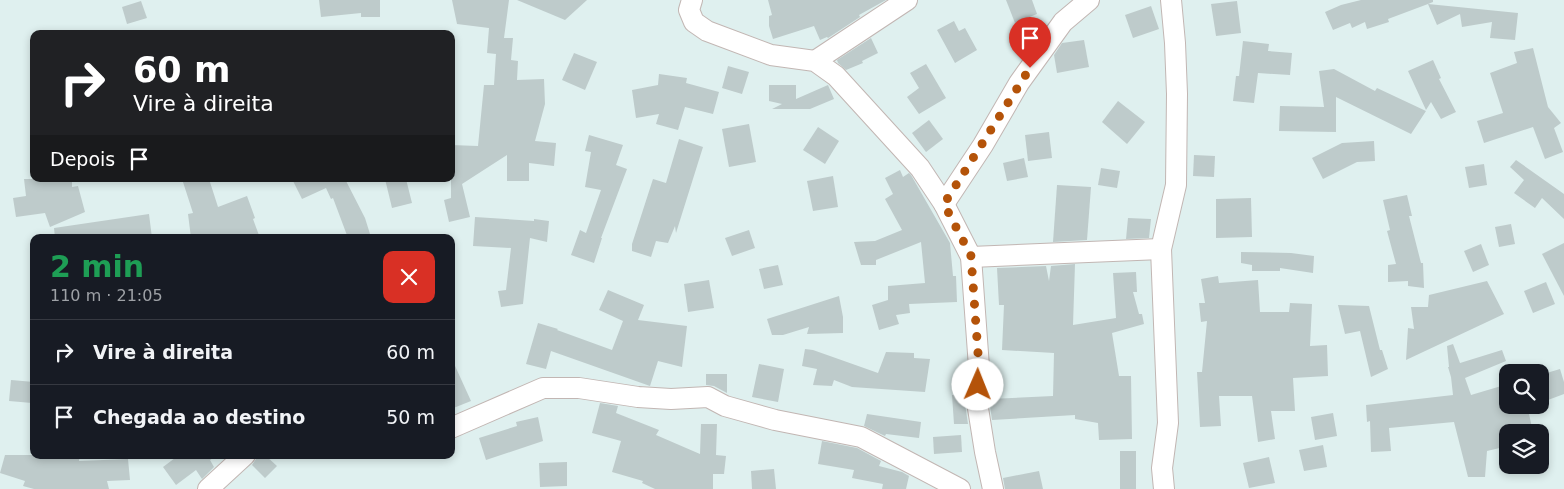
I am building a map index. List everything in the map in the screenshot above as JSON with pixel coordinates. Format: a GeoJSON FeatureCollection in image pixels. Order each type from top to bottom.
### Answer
{"type":"FeatureCollection","features":[{"type":"Feature","properties":{"kind":"street"},"geometry":{"type":"LineString","coordinates":[[692,0],[689,10],[694,22],[707,31],[771,55],[815,61],[836,76],[920,168],[944,204],[971,256],[979,367],[977,402],[984,452],[993,489]]}},
{"type":"Feature","properties":{"kind":"street"},"geometry":{"type":"LineString","coordinates":[[815,61],[907,0]]}},
{"type":"Feature","properties":{"kind":"street"},"geometry":{"type":"LineString","coordinates":[[944,204],[983,145],[1020,83],[1063,22],[1089,0]]}},
{"type":"Feature","properties":{"kind":"street"},"geometry":{"type":"LineString","coordinates":[[1164,489],[1162,468],[1168,423],[1161,249],[1176,185],[1177,94],[1172,0]]}},
{"type":"Feature","properties":{"kind":"street"},"geometry":{"type":"LineString","coordinates":[[971,256],[1161,249]]}},
{"type":"Feature","properties":{"kind":"street"},"geometry":{"type":"LineString","coordinates":[[455,426],[543,388],[579,388],[638,397],[671,399],[708,397],[725,406],[775,420],[861,437],[960,489]]}},
{"type":"Feature","properties":{"kind":"street"},"geometry":{"type":"LineString","coordinates":[[208,489],[241,459]]}},
{"type":"Feature","properties":{"kind":"building"},"geometry":{"type":"Polygon","coordinates":[[[319,0],[380,0],[380,17],[361,17],[361,13],[321,17],[319,0]]]}},
{"type":"Feature","properties":{"kind":"building"},"geometry":{"type":"Polygon","coordinates":[[[452,0],[509,0],[504,38],[513,38],[511,60],[518,61],[517,80],[544,79],[545,104],[535,141],[556,143],[554,166],[529,163],[529,181],[507,181],[507,155],[462,184],[470,217],[449,222],[444,200],[451,198],[451,182],[455,182],[455,145],[478,146],[484,85],[494,85],[496,54],[487,53],[489,28],[457,24],[452,0]]]}},
{"type":"Feature","properties":{"kind":"building"},"geometry":{"type":"Polygon","coordinates":[[[517,0],[587,0],[565,20],[517,0]]]}},
{"type":"Feature","properties":{"kind":"building"},"geometry":{"type":"Polygon","coordinates":[[[768,0],[886,0],[859,15],[860,17],[828,38],[820,40],[814,26],[773,39],[769,26],[769,16],[772,15],[768,0]]]}},
{"type":"Feature","properties":{"kind":"building"},"geometry":{"type":"Polygon","coordinates":[[[1006,0],[1032,0],[1037,14],[1015,23],[1006,0]]]}},
{"type":"Feature","properties":{"kind":"building"},"geometry":{"type":"Polygon","coordinates":[[[1361,0],[1433,0],[1433,2],[1388,19],[1389,22],[1367,29],[1365,22],[1352,28],[1350,23],[1333,30],[1325,12],[1341,5],[1361,0]]]}},
{"type":"Feature","properties":{"kind":"building"},"geometry":{"type":"Polygon","coordinates":[[[141,1],[147,18],[127,24],[122,7],[141,1]]]}},
{"type":"Feature","properties":{"kind":"building"},"geometry":{"type":"Polygon","coordinates":[[[1237,1],[1241,33],[1216,36],[1211,4],[1237,1]]]}},
{"type":"Feature","properties":{"kind":"building"},"geometry":{"type":"Polygon","coordinates":[[[1428,4],[1518,13],[1515,40],[1490,38],[1492,22],[1462,27],[1460,14],[1437,25],[1428,4]]]}},
{"type":"Feature","properties":{"kind":"building"},"geometry":{"type":"Polygon","coordinates":[[[1151,6],[1159,29],[1133,38],[1125,15],[1151,6]]]}},
{"type":"Feature","properties":{"kind":"building"},"geometry":{"type":"Polygon","coordinates":[[[954,21],[959,31],[965,28],[977,50],[955,63],[937,30],[954,21]]]}},
{"type":"Feature","properties":{"kind":"building"},"geometry":{"type":"Polygon","coordinates":[[[871,38],[878,53],[862,61],[863,63],[846,70],[838,63],[837,60],[871,38]]]}},
{"type":"Feature","properties":{"kind":"building"},"geometry":{"type":"Polygon","coordinates":[[[1084,40],[1089,67],[1057,73],[1054,55],[1062,43],[1084,40]]]}},
{"type":"Feature","properties":{"kind":"building"},"geometry":{"type":"Polygon","coordinates":[[[1243,41],[1269,44],[1268,51],[1292,53],[1290,75],[1258,73],[1254,103],[1233,101],[1236,76],[1239,76],[1243,41]]]}},
{"type":"Feature","properties":{"kind":"building"},"geometry":{"type":"Polygon","coordinates":[[[1533,48],[1548,107],[1561,123],[1554,128],[1563,152],[1545,159],[1533,127],[1484,143],[1477,121],[1503,113],[1490,73],[1517,63],[1514,52],[1533,48]]]}},
{"type":"Feature","properties":{"kind":"building"},"geometry":{"type":"Polygon","coordinates":[[[574,53],[597,62],[585,90],[562,80],[574,53]]]}},
{"type":"Feature","properties":{"kind":"building"},"geometry":{"type":"Polygon","coordinates":[[[1433,60],[1441,78],[1439,79],[1456,112],[1441,119],[1431,102],[1426,110],[1408,71],[1433,60]]]}},
{"type":"Feature","properties":{"kind":"building"},"geometry":{"type":"Polygon","coordinates":[[[926,64],[946,98],[919,114],[907,97],[919,88],[910,73],[926,64]]]}},
{"type":"Feature","properties":{"kind":"building"},"geometry":{"type":"Polygon","coordinates":[[[728,66],[749,72],[742,94],[722,88],[728,66]]]}},
{"type":"Feature","properties":{"kind":"building"},"geometry":{"type":"Polygon","coordinates":[[[1334,69],[1375,91],[1377,88],[1426,111],[1411,134],[1336,97],[1336,132],[1279,131],[1280,106],[1324,107],[1319,71],[1334,69]]]}},
{"type":"Feature","properties":{"kind":"building"},"geometry":{"type":"Polygon","coordinates":[[[659,74],[687,78],[686,83],[719,92],[713,114],[685,107],[678,130],[656,124],[659,114],[636,118],[632,90],[658,85],[659,74]]]}},
{"type":"Feature","properties":{"kind":"building"},"geometry":{"type":"Polygon","coordinates":[[[769,85],[796,85],[796,99],[828,85],[834,99],[810,109],[772,109],[782,104],[769,101],[769,85]]]}},
{"type":"Feature","properties":{"kind":"building"},"geometry":{"type":"Polygon","coordinates":[[[1118,101],[1145,122],[1127,144],[1102,122],[1118,101]]]}},
{"type":"Feature","properties":{"kind":"building"},"geometry":{"type":"Polygon","coordinates":[[[929,120],[943,139],[926,152],[912,133],[929,120]]]}},
{"type":"Feature","properties":{"kind":"building"},"geometry":{"type":"Polygon","coordinates":[[[749,124],[756,162],[729,167],[722,129],[749,124]]]}},
{"type":"Feature","properties":{"kind":"building"},"geometry":{"type":"Polygon","coordinates":[[[818,127],[839,141],[825,164],[803,150],[818,127]]]}},
{"type":"Feature","properties":{"kind":"building"},"geometry":{"type":"Polygon","coordinates":[[[1049,132],[1052,158],[1028,161],[1025,135],[1049,132]]]}},
{"type":"Feature","properties":{"kind":"building"},"geometry":{"type":"Polygon","coordinates":[[[589,135],[623,145],[616,165],[627,169],[601,238],[594,263],[571,255],[580,230],[586,233],[601,190],[585,187],[591,152],[585,151],[589,135]]]}},
{"type":"Feature","properties":{"kind":"building"},"geometry":{"type":"Polygon","coordinates":[[[679,139],[703,147],[676,233],[675,226],[668,243],[656,241],[651,257],[632,251],[632,244],[653,179],[666,183],[679,139]]]}},
{"type":"Feature","properties":{"kind":"building"},"geometry":{"type":"Polygon","coordinates":[[[1374,141],[1375,161],[1357,162],[1323,179],[1312,158],[1342,143],[1374,141]]]}},
{"type":"Feature","properties":{"kind":"building"},"geometry":{"type":"Polygon","coordinates":[[[1194,155],[1215,156],[1214,177],[1193,176],[1194,155]]]}},
{"type":"Feature","properties":{"kind":"building"},"geometry":{"type":"Polygon","coordinates":[[[1024,158],[1028,177],[1007,181],[1003,163],[1024,158]]]}},
{"type":"Feature","properties":{"kind":"building"},"geometry":{"type":"Polygon","coordinates":[[[1516,160],[1564,194],[1564,219],[1542,198],[1535,208],[1514,193],[1524,180],[1510,167],[1516,160]]]}},
{"type":"Feature","properties":{"kind":"building"},"geometry":{"type":"Polygon","coordinates":[[[1484,164],[1487,185],[1469,188],[1465,167],[1484,164]]]}},
{"type":"Feature","properties":{"kind":"building"},"geometry":{"type":"Polygon","coordinates":[[[1101,168],[1120,171],[1117,188],[1098,185],[1101,168]]]}},
{"type":"Feature","properties":{"kind":"building"},"geometry":{"type":"Polygon","coordinates":[[[900,170],[903,177],[909,173],[911,175],[950,243],[953,276],[956,276],[957,302],[909,304],[910,313],[896,315],[899,324],[879,330],[872,305],[888,300],[888,286],[925,283],[921,242],[876,260],[876,265],[861,265],[854,242],[875,241],[902,230],[885,199],[893,194],[885,178],[900,170]]]}},
{"type":"Feature","properties":{"kind":"building"},"geometry":{"type":"Polygon","coordinates":[[[833,176],[838,207],[813,211],[807,181],[833,176]]]}},
{"type":"Feature","properties":{"kind":"building"},"geometry":{"type":"Polygon","coordinates":[[[24,179],[30,179],[30,182],[72,182],[72,187],[78,186],[85,212],[50,227],[45,213],[16,217],[13,198],[26,196],[24,179]]]}},
{"type":"Feature","properties":{"kind":"building"},"geometry":{"type":"Polygon","coordinates":[[[183,182],[210,182],[218,207],[247,196],[259,234],[190,234],[188,214],[193,213],[183,182]]]}},
{"type":"Feature","properties":{"kind":"building"},"geometry":{"type":"Polygon","coordinates":[[[294,182],[347,182],[365,218],[370,234],[346,234],[333,198],[331,199],[326,188],[302,199],[294,182]]]}},
{"type":"Feature","properties":{"kind":"building"},"geometry":{"type":"Polygon","coordinates":[[[386,182],[407,182],[412,203],[392,208],[386,182]]]}},
{"type":"Feature","properties":{"kind":"building"},"geometry":{"type":"Polygon","coordinates":[[[1057,185],[1091,187],[1087,240],[1053,242],[1057,185]]]}},
{"type":"Feature","properties":{"kind":"building"},"geometry":{"type":"Polygon","coordinates":[[[1407,195],[1412,216],[1409,216],[1421,263],[1423,263],[1424,288],[1408,286],[1408,281],[1388,282],[1388,265],[1396,264],[1387,231],[1390,230],[1383,200],[1407,195]]]}},
{"type":"Feature","properties":{"kind":"building"},"geometry":{"type":"Polygon","coordinates":[[[1251,198],[1252,237],[1216,238],[1216,199],[1251,198]]]}},
{"type":"Feature","properties":{"kind":"building"},"geometry":{"type":"Polygon","coordinates":[[[149,214],[152,234],[55,234],[54,228],[149,214]]]}},
{"type":"Feature","properties":{"kind":"building"},"geometry":{"type":"Polygon","coordinates":[[[475,217],[549,221],[547,242],[530,238],[523,304],[501,307],[498,291],[506,290],[511,248],[473,246],[475,217]]]}},
{"type":"Feature","properties":{"kind":"building"},"geometry":{"type":"Polygon","coordinates":[[[1128,218],[1151,219],[1149,238],[1126,239],[1128,218]]]}},
{"type":"Feature","properties":{"kind":"building"},"geometry":{"type":"Polygon","coordinates":[[[1511,224],[1515,244],[1499,247],[1495,227],[1511,224]]]}},
{"type":"Feature","properties":{"kind":"building"},"geometry":{"type":"Polygon","coordinates":[[[749,230],[755,248],[732,256],[725,238],[749,230]]]}},
{"type":"Feature","properties":{"kind":"building"},"geometry":{"type":"Polygon","coordinates":[[[1564,243],[1564,296],[1542,254],[1564,243]]]}},
{"type":"Feature","properties":{"kind":"building"},"geometry":{"type":"Polygon","coordinates":[[[1481,244],[1489,265],[1473,272],[1464,251],[1481,244]]]}},
{"type":"Feature","properties":{"kind":"building"},"geometry":{"type":"Polygon","coordinates":[[[1241,252],[1291,253],[1314,256],[1313,273],[1280,268],[1280,271],[1252,271],[1252,265],[1241,263],[1241,252]]]}},
{"type":"Feature","properties":{"kind":"building"},"geometry":{"type":"Polygon","coordinates":[[[1075,264],[1073,325],[1116,318],[1113,273],[1136,272],[1137,292],[1133,292],[1144,324],[1112,333],[1119,376],[1131,376],[1132,439],[1099,440],[1098,423],[1075,419],[1075,415],[992,420],[989,399],[1053,396],[1054,353],[1002,350],[1004,305],[999,305],[997,268],[1046,266],[1049,281],[1051,266],[1075,264]]]}},
{"type":"Feature","properties":{"kind":"building"},"geometry":{"type":"Polygon","coordinates":[[[778,265],[783,285],[764,289],[759,269],[778,265]]]}},
{"type":"Feature","properties":{"kind":"building"},"geometry":{"type":"Polygon","coordinates":[[[1218,276],[1219,283],[1258,280],[1260,312],[1289,312],[1290,303],[1312,304],[1310,346],[1327,345],[1328,376],[1293,378],[1295,411],[1271,411],[1275,439],[1258,442],[1252,396],[1219,396],[1221,426],[1200,427],[1197,372],[1202,372],[1207,321],[1201,322],[1199,303],[1205,303],[1201,279],[1218,276]]]}},
{"type":"Feature","properties":{"kind":"building"},"geometry":{"type":"Polygon","coordinates":[[[709,280],[714,308],[688,312],[684,284],[709,280]]]}},
{"type":"Feature","properties":{"kind":"building"},"geometry":{"type":"Polygon","coordinates":[[[1487,281],[1504,314],[1406,360],[1408,328],[1414,329],[1411,307],[1428,307],[1429,295],[1487,281]]]}},
{"type":"Feature","properties":{"kind":"building"},"geometry":{"type":"Polygon","coordinates":[[[1546,282],[1555,304],[1533,313],[1524,291],[1546,282]]]}},
{"type":"Feature","properties":{"kind":"building"},"geometry":{"type":"Polygon","coordinates":[[[608,290],[644,305],[638,320],[687,326],[682,367],[658,361],[650,386],[551,351],[546,369],[526,364],[538,323],[612,350],[623,321],[599,310],[608,290]]]}},
{"type":"Feature","properties":{"kind":"building"},"geometry":{"type":"Polygon","coordinates":[[[839,296],[843,317],[843,333],[807,334],[809,327],[783,335],[772,335],[767,319],[839,296]]]}},
{"type":"Feature","properties":{"kind":"building"},"geometry":{"type":"Polygon","coordinates":[[[1338,305],[1369,306],[1380,350],[1382,350],[1388,369],[1371,377],[1360,331],[1345,334],[1338,305]]]}},
{"type":"Feature","properties":{"kind":"building"},"geometry":{"type":"Polygon","coordinates":[[[1453,344],[1460,363],[1502,350],[1506,361],[1465,378],[1471,395],[1499,387],[1499,414],[1529,414],[1531,424],[1499,424],[1499,448],[1487,451],[1485,477],[1468,477],[1454,422],[1389,428],[1391,451],[1371,452],[1370,421],[1367,422],[1366,405],[1453,395],[1448,367],[1447,346],[1453,344]]]}},
{"type":"Feature","properties":{"kind":"building"},"geometry":{"type":"Polygon","coordinates":[[[805,349],[813,350],[878,373],[886,352],[914,353],[914,358],[930,359],[925,392],[852,387],[834,380],[832,386],[813,385],[817,369],[802,366],[805,349]]]}},
{"type":"Feature","properties":{"kind":"building"},"geometry":{"type":"Polygon","coordinates":[[[759,364],[784,369],[778,402],[752,397],[759,364]]]}},
{"type":"Feature","properties":{"kind":"building"},"geometry":{"type":"Polygon","coordinates":[[[455,366],[471,401],[455,407],[455,366]]]}},
{"type":"Feature","properties":{"kind":"building"},"geometry":{"type":"Polygon","coordinates":[[[1560,369],[1564,382],[1564,394],[1549,400],[1549,372],[1560,369]]]}},
{"type":"Feature","properties":{"kind":"building"},"geometry":{"type":"Polygon","coordinates":[[[706,374],[727,374],[727,393],[714,386],[706,385],[706,374]]]}},
{"type":"Feature","properties":{"kind":"building"},"geometry":{"type":"Polygon","coordinates":[[[11,380],[30,382],[30,403],[9,401],[11,380]]]}},
{"type":"Feature","properties":{"kind":"building"},"geometry":{"type":"Polygon","coordinates":[[[966,394],[965,404],[968,424],[954,424],[952,395],[966,394]]]}},
{"type":"Feature","properties":{"kind":"building"},"geometry":{"type":"Polygon","coordinates":[[[600,403],[618,406],[616,413],[659,430],[656,435],[700,454],[701,424],[717,424],[716,455],[726,456],[724,474],[713,474],[713,489],[655,489],[642,483],[643,481],[612,472],[621,441],[592,433],[600,403]]]}},
{"type":"Feature","properties":{"kind":"building"},"geometry":{"type":"Polygon","coordinates":[[[1333,413],[1337,436],[1315,440],[1311,417],[1333,413]]]}},
{"type":"Feature","properties":{"kind":"building"},"geometry":{"type":"Polygon","coordinates":[[[867,414],[921,422],[919,438],[886,434],[885,436],[864,426],[867,414]]]}},
{"type":"Feature","properties":{"kind":"building"},"geometry":{"type":"Polygon","coordinates":[[[538,417],[543,441],[486,460],[479,438],[517,426],[516,422],[538,417]]]}},
{"type":"Feature","properties":{"kind":"building"},"geometry":{"type":"Polygon","coordinates":[[[961,435],[962,452],[934,454],[933,437],[961,435]]]}},
{"type":"Feature","properties":{"kind":"building"},"geometry":{"type":"Polygon","coordinates":[[[822,441],[857,448],[881,461],[879,466],[902,472],[909,476],[906,489],[882,489],[883,484],[852,478],[854,470],[818,464],[822,441]]]}},
{"type":"Feature","properties":{"kind":"building"},"geometry":{"type":"Polygon","coordinates":[[[1323,445],[1327,467],[1304,471],[1299,450],[1323,445]]]}},
{"type":"Feature","properties":{"kind":"building"},"geometry":{"type":"Polygon","coordinates":[[[1120,451],[1136,451],[1136,489],[1120,489],[1120,451]]]}},
{"type":"Feature","properties":{"kind":"building"},"geometry":{"type":"Polygon","coordinates":[[[5,455],[30,455],[30,459],[79,459],[79,461],[128,459],[130,480],[107,481],[109,489],[34,489],[23,486],[25,481],[0,473],[5,455]]]}},
{"type":"Feature","properties":{"kind":"building"},"geometry":{"type":"Polygon","coordinates":[[[1269,457],[1275,483],[1249,488],[1243,463],[1269,457]]]}},
{"type":"Feature","properties":{"kind":"building"},"geometry":{"type":"Polygon","coordinates":[[[174,459],[211,459],[210,460],[214,467],[202,479],[196,470],[176,485],[163,467],[174,459]]]}},
{"type":"Feature","properties":{"kind":"building"},"geometry":{"type":"Polygon","coordinates":[[[256,459],[269,459],[277,466],[265,478],[252,465],[256,459]]]}},
{"type":"Feature","properties":{"kind":"building"},"geometry":{"type":"Polygon","coordinates":[[[567,462],[567,486],[540,487],[539,463],[567,462]]]}},
{"type":"Feature","properties":{"kind":"building"},"geometry":{"type":"Polygon","coordinates":[[[774,469],[776,489],[752,489],[751,471],[774,469]]]}},
{"type":"Feature","properties":{"kind":"building"},"geometry":{"type":"Polygon","coordinates":[[[1039,471],[1043,489],[1005,489],[1003,478],[1039,471]]]}},
{"type":"Feature","properties":{"kind":"route"},"geometry":{"type":"LineString","coordinates":[[978,385],[979,367],[971,256],[944,204],[1030,68]]}}]}
